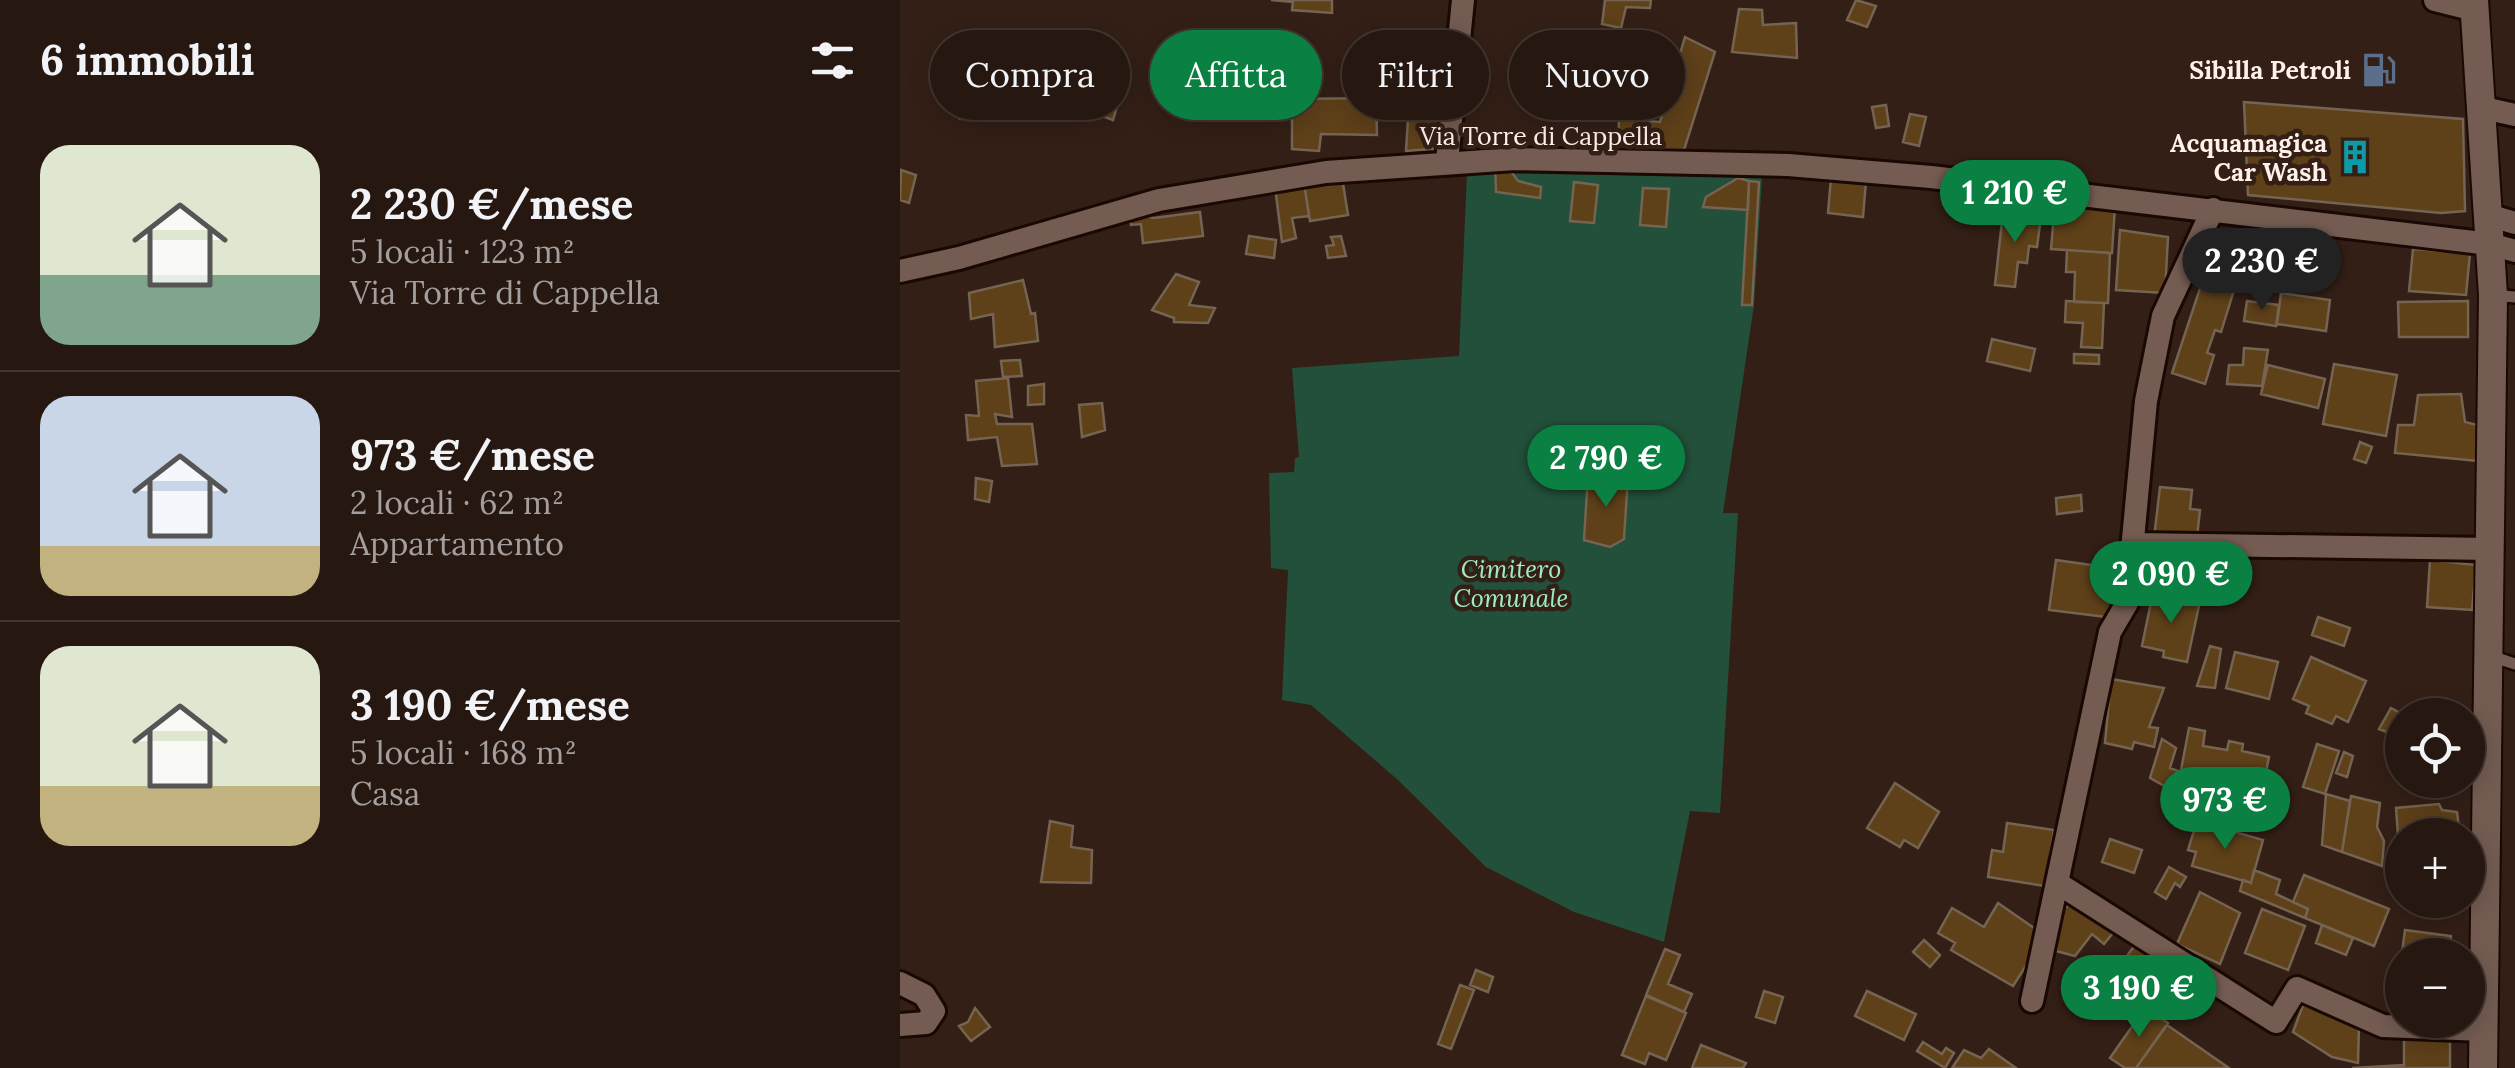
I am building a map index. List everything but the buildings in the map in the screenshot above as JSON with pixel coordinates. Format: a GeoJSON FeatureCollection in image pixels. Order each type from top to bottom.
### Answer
{"type":"FeatureCollection","features":[{"type":"Feature","properties":{"kind":"street"},"geometry":{"type":"LineString","coordinates":[[1447,161],[1463,0]]}},
{"type":"Feature","properties":{"kind":"street"},"geometry":{"type":"LineString","coordinates":[[2435,0],[2474,5],[2478,106],[2502,219],[2504,296],[2492,549],[2508,660],[2485,1015]]}},
{"type":"Feature","properties":{"kind":"street"},"geometry":{"type":"LineString","coordinates":[[2478,106],[2515,115]]}},
{"type":"Feature","properties":{"kind":"street","name":"Via Torre di Cappella"},"geometry":{"type":"LineString","coordinates":[[900,271],[1159,200],[1326,172],[1447,161],[1788,165],[2050,189],[2502,247]]}},
{"type":"Feature","properties":{"kind":"street"},"geometry":{"type":"LineString","coordinates":[[2032,1001],[2060,884],[2110,632],[2127,603],[2146,401],[2163,316],[2213,209]]}},
{"type":"Feature","properties":{"kind":"street"},"geometry":{"type":"LineString","coordinates":[[2134,544],[2492,549]]}},
{"type":"Feature","properties":{"kind":"street"},"geometry":{"type":"LineString","coordinates":[[2060,884],[2276,1022],[2297,988],[2385,1026]]}},
{"type":"Feature","properties":{"kind":"street"},"geometry":{"type":"LineString","coordinates":[[900,983],[924,995],[934,1011],[926,1024],[900,1025]]}},
{"type":"Feature","properties":{"kind":"street"},"geometry":{"type":"LineString","coordinates":[[2483,1068],[2484,1038]]}},
{"type":"Feature","properties":{"kind":"green space","name":"Cimitero Comunale"},"geometry":{"type":"Polygon","coordinates":[[[1467,173],[1762,177],[1754,305],[1723,513],[1738,513],[1720,813],[1690,811],[1664,942],[1574,912],[1486,867],[1398,780],[1311,705],[1282,700],[1288,570],[1271,568],[1269,473],[1294,472],[1295,458],[1299,457],[1292,368],[1459,356],[1467,173]]]}},
{"type":"Feature","properties":{"kind":"place","name":"Sibilla Petroli"},"geometry":{"type":"Point","coordinates":[2379,70]}},
{"type":"Feature","properties":{"kind":"place","name":"Acquamagica Car Wash"},"geometry":{"type":"Point","coordinates":[2355,157]}}]}
